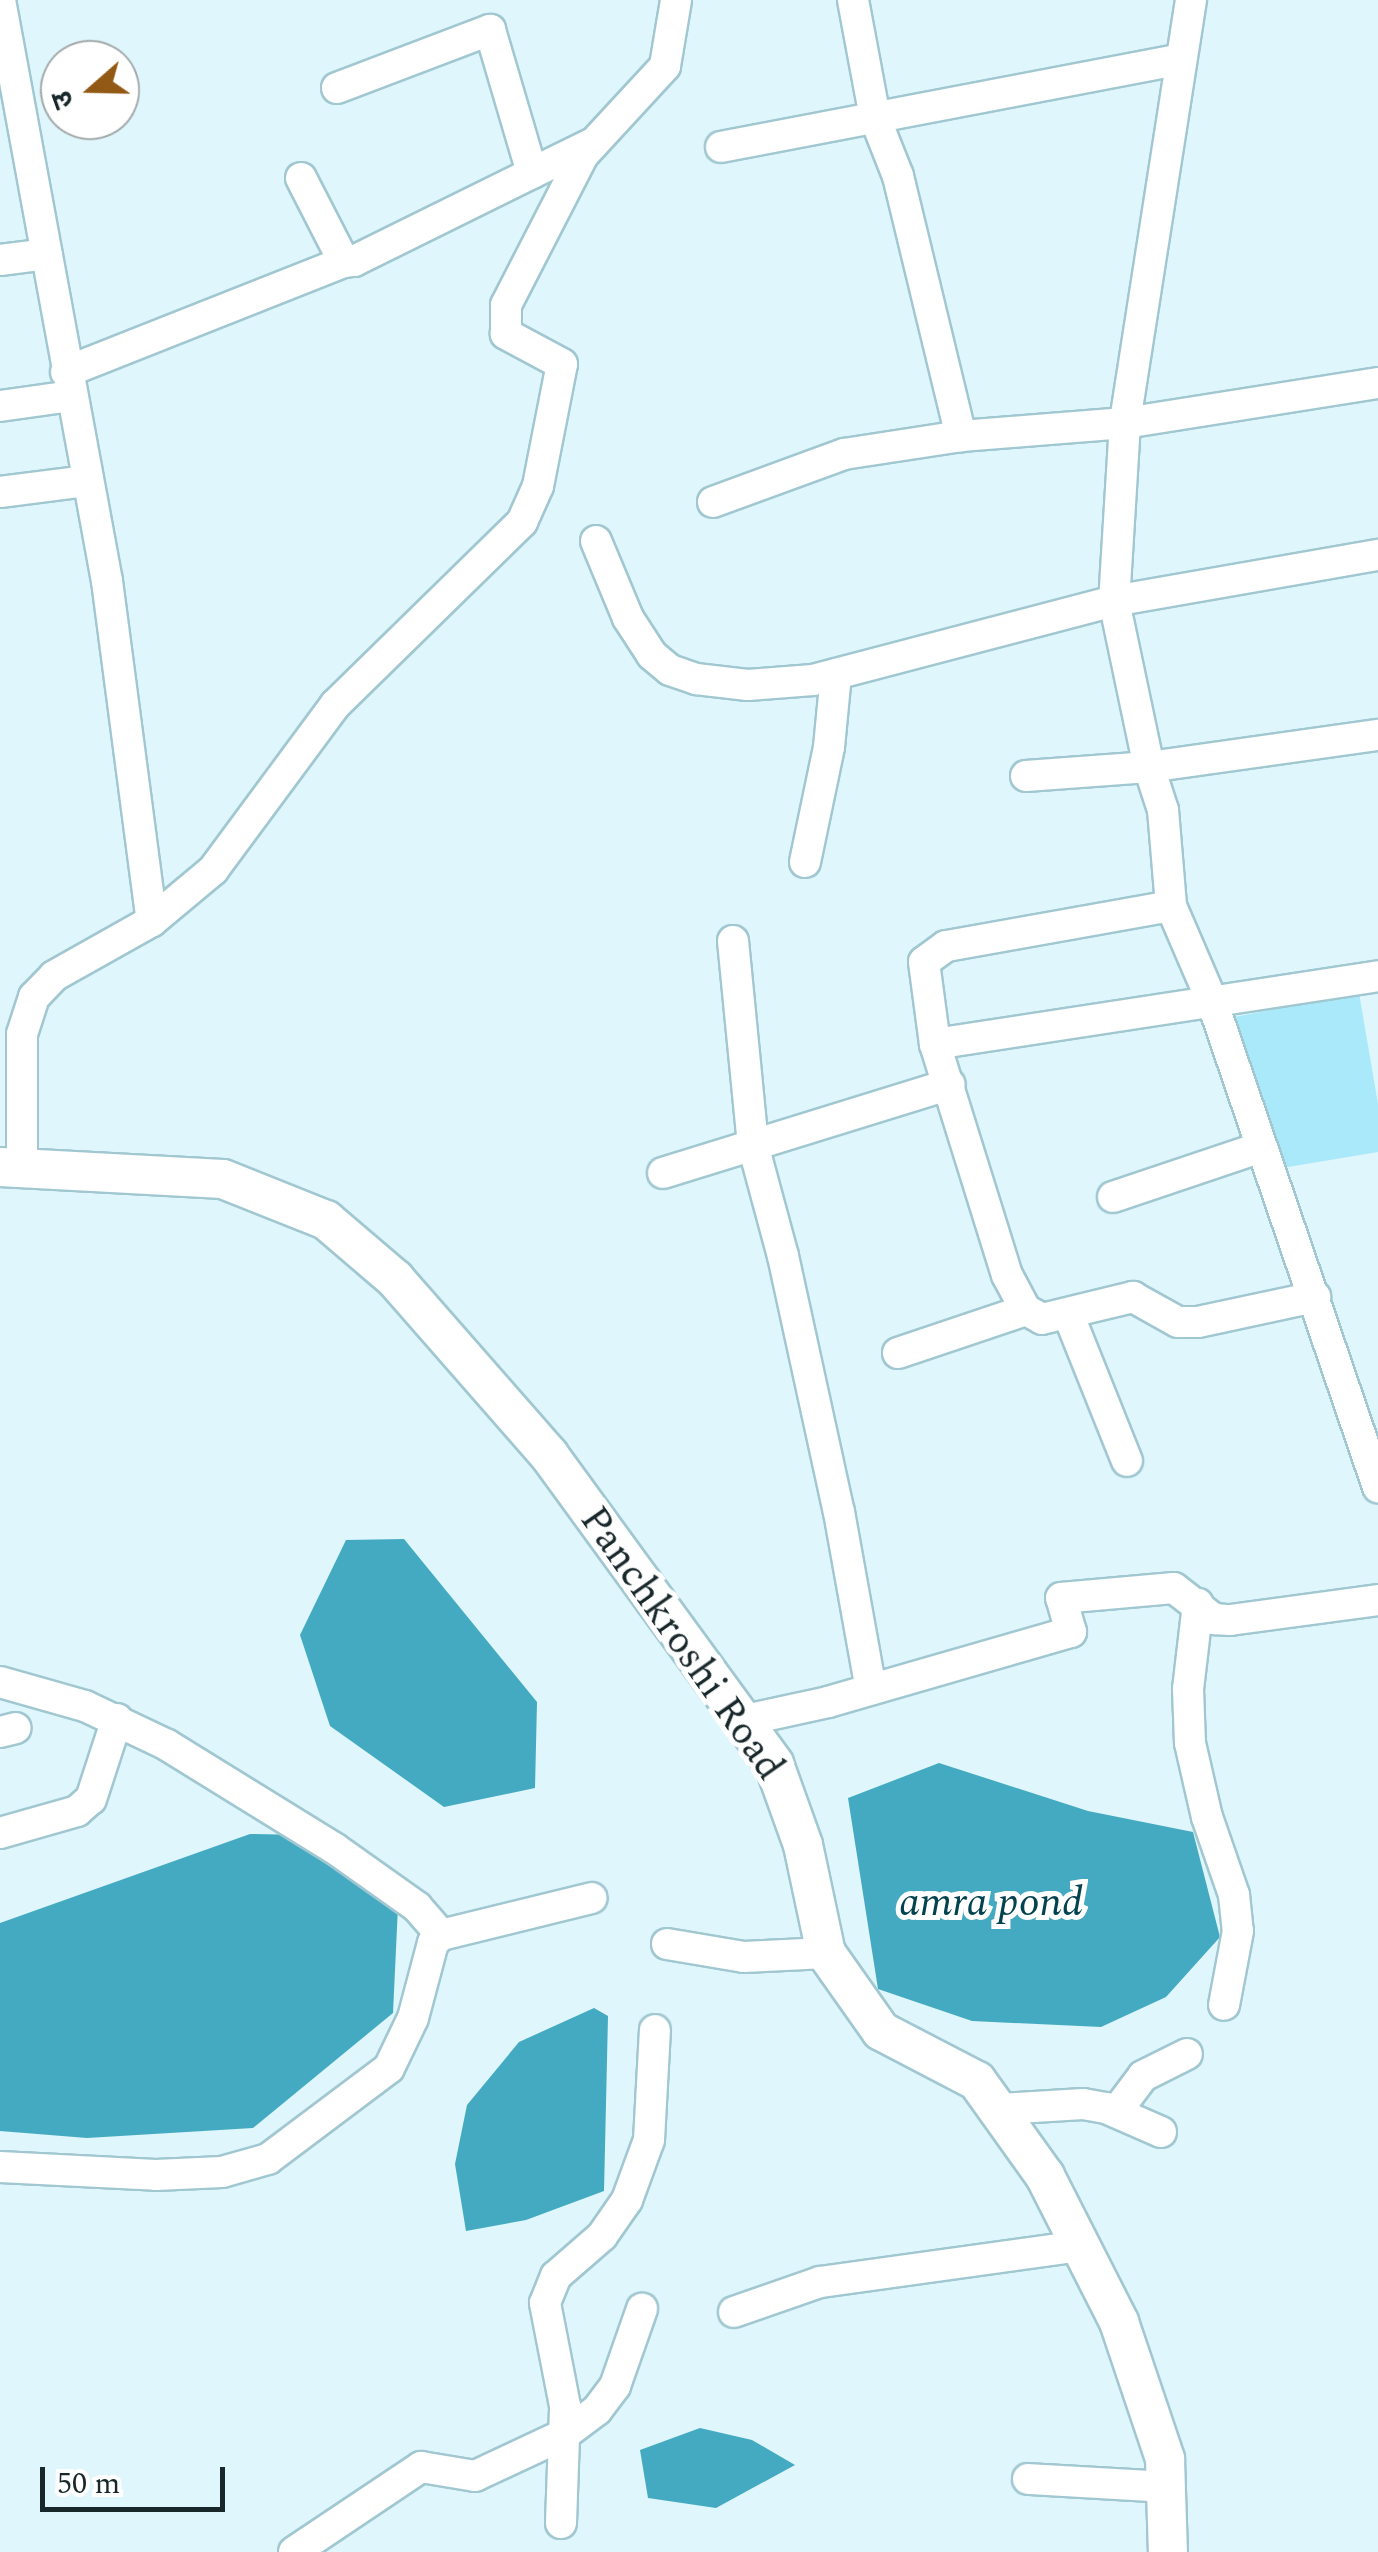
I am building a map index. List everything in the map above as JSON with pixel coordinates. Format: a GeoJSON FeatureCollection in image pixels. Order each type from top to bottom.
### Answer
{"type":"FeatureCollection","features":[{"type":"Feature","properties":{"kind":"street"},"geometry":{"type":"LineString","coordinates":[[0,0],[10,110],[47,254],[106,580],[152,921]]}},
{"type":"Feature","properties":{"kind":"street"},"geometry":{"type":"LineString","coordinates":[[11,1169],[22,1034],[34,996],[54,976],[152,921],[213,870],[335,705],[522,522],[538,486],[562,364],[506,334],[506,305],[583,155],[665,66],[676,0]]}},
{"type":"Feature","properties":{"kind":"street"},"geometry":{"type":"LineString","coordinates":[[852,0],[875,118],[898,176],[960,436]]}},
{"type":"Feature","properties":{"kind":"street"},"geometry":{"type":"LineString","coordinates":[[1190,0],[1125,423],[1114,601],[1149,767],[1162,810],[1170,906],[1212,1001],[1378,1487]]}},
{"type":"Feature","properties":{"kind":"street"},"geometry":{"type":"LineString","coordinates":[[337,88],[490,30],[532,172]]}},
{"type":"Feature","properties":{"kind":"street"},"geometry":{"type":"LineString","coordinates":[[721,147],[1178,60]]}},
{"type":"Feature","properties":{"kind":"street"},"geometry":{"type":"LineString","coordinates":[[0,406],[69,384],[344,262],[354,262],[594,143]]}},
{"type":"Feature","properties":{"kind":"street"},"geometry":{"type":"LineString","coordinates":[[301,178],[344,262]]}},
{"type":"Feature","properties":{"kind":"street"},"geometry":{"type":"LineString","coordinates":[[0,260],[47,254]]}},
{"type":"Feature","properties":{"kind":"street"},"geometry":{"type":"LineString","coordinates":[[713,502],[844,454],[960,436],[1125,423],[1378,383]]}},
{"type":"Feature","properties":{"kind":"street"},"geometry":{"type":"LineString","coordinates":[[0,492],[88,481]]}},
{"type":"Feature","properties":{"kind":"street"},"geometry":{"type":"LineString","coordinates":[[596,542],[628,618],[652,655],[670,670],[696,679],[748,686],[836,674],[1114,601],[1378,555]]}},
{"type":"Feature","properties":{"kind":"street"},"geometry":{"type":"LineString","coordinates":[[804,862],[829,747],[836,674]]}},
{"type":"Feature","properties":{"kind":"street"},"geometry":{"type":"LineString","coordinates":[[1026,776],[1149,767],[1378,735]]}},
{"type":"Feature","properties":{"kind":"street"},"geometry":{"type":"LineString","coordinates":[[1170,906],[946,946],[924,962],[936,1044],[1007,1275],[1026,1310],[1042,1318],[1069,1316],[1133,1297],[1178,1322],[1198,1322],[1316,1297]]}},
{"type":"Feature","properties":{"kind":"street"},"geometry":{"type":"LineString","coordinates":[[733,941],[752,1145],[788,1275],[839,1512],[871,1689]]}},
{"type":"Feature","properties":{"kind":"street"},"geometry":{"type":"LineString","coordinates":[[936,1044],[1378,976]]}},
{"type":"Feature","properties":{"kind":"street"},"geometry":{"type":"LineString","coordinates":[[662,1173],[950,1084]]}},
{"type":"Feature","properties":{"kind":"street"},"geometry":{"type":"LineString","coordinates":[[1113,1197],[1260,1148]]}},
{"type":"Feature","properties":{"kind":"street","name":"Panchkroshi Road"},"geometry":{"type":"LineString","coordinates":[[11,1169],[223,1180],[326,1220],[395,1279],[550,1455],[774,1764],[803,1846],[826,1953],[881,2031],[977,2081],[1045,2176],[1119,2322],[1165,2458],[1168,2552]]}},
{"type":"Feature","properties":{"kind":"street"},"geometry":{"type":"LineString","coordinates":[[898,1354],[1026,1310]]}},
{"type":"Feature","properties":{"kind":"street"},"geometry":{"type":"LineString","coordinates":[[1069,1316],[1127,1460]]}},
{"type":"Feature","properties":{"kind":"street"},"geometry":{"type":"LineString","coordinates":[[741,1721],[1071,1632],[1061,1598],[1174,1588],[1214,1619],[1230,1620],[1378,1600]]}},
{"type":"Feature","properties":{"kind":"street"},"geometry":{"type":"LineString","coordinates":[[1198,1604],[1188,1689],[1190,1743],[1207,1817],[1234,1895],[1238,1931],[1224,2005]]}},
{"type":"Feature","properties":{"kind":"street"},"geometry":{"type":"LineString","coordinates":[[0,1682],[117,1718],[334,1848],[417,1907],[441,1935]]}},
{"type":"Feature","properties":{"kind":"street"},"geometry":{"type":"LineString","coordinates":[[0,1834],[77,1811],[92,1800],[117,1718]]}},
{"type":"Feature","properties":{"kind":"street"},"geometry":{"type":"LineString","coordinates":[[0,2167],[156,2175],[222,2172],[268,2159],[389,2068],[413,2018],[433,1943],[441,1935],[592,1898]]}},
{"type":"Feature","properties":{"kind":"street"},"geometry":{"type":"LineString","coordinates":[[667,1944],[744,1957],[826,1953]]}},
{"type":"Feature","properties":{"kind":"street"},"geometry":{"type":"LineString","coordinates":[[561,2523],[565,2406],[545,2303],[556,2276],[602,2236],[627,2200],[649,2140],[655,2030]]}},
{"type":"Feature","properties":{"kind":"street"},"geometry":{"type":"LineString","coordinates":[[1116,2112],[1143,2076],[1187,2054]]}},
{"type":"Feature","properties":{"kind":"street"},"geometry":{"type":"LineString","coordinates":[[1000,2109],[1083,2104],[1116,2112],[1161,2132]]}},
{"type":"Feature","properties":{"kind":"street"},"geometry":{"type":"LineString","coordinates":[[734,2312],[820,2282],[1080,2246]]}},
{"type":"Feature","properties":{"kind":"street"},"geometry":{"type":"LineString","coordinates":[[294,2552],[422,2466],[475,2476],[564,2434],[596,2410],[615,2386],[642,2309]]}},
{"type":"Feature","properties":{"kind":"street"},"geometry":{"type":"LineString","coordinates":[[1028,2479],[1166,2487]]}},
{"type":"Feature","properties":{"kind":"shaded area"},"geometry":{"type":"Polygon","coordinates":[[[1359,993],[1378,1104],[1378,1152],[1276,1169],[1224,1019],[1359,993]]]}},
{"type":"Feature","properties":{"kind":"water"},"geometry":{"type":"Polygon","coordinates":[[[404,1539],[537,1702],[535,1788],[444,1807],[330,1726],[300,1635],[346,1540],[404,1539]]]}},
{"type":"Feature","properties":{"kind":"water","name":"amra pond"},"geometry":{"type":"Polygon","coordinates":[[[939,1763],[1088,1811],[1193,1832],[1220,1937],[1166,1997],[1101,2027],[972,2021],[878,1989],[848,1798],[939,1763]]]}},
{"type":"Feature","properties":{"kind":"water"},"geometry":{"type":"Polygon","coordinates":[[[250,1834],[301,1835],[398,1906],[393,2013],[253,2128],[87,2138],[0,2131],[0,1923],[250,1834]]]}},
{"type":"Feature","properties":{"kind":"water"},"geometry":{"type":"Polygon","coordinates":[[[594,2008],[608,2016],[604,2191],[526,2220],[466,2231],[455,2164],[467,2105],[519,2042],[594,2008]]]}},
{"type":"Feature","properties":{"kind":"water"},"geometry":{"type":"Polygon","coordinates":[[[700,2428],[752,2440],[795,2465],[716,2508],[648,2498],[640,2450],[700,2428]]]}}]}
